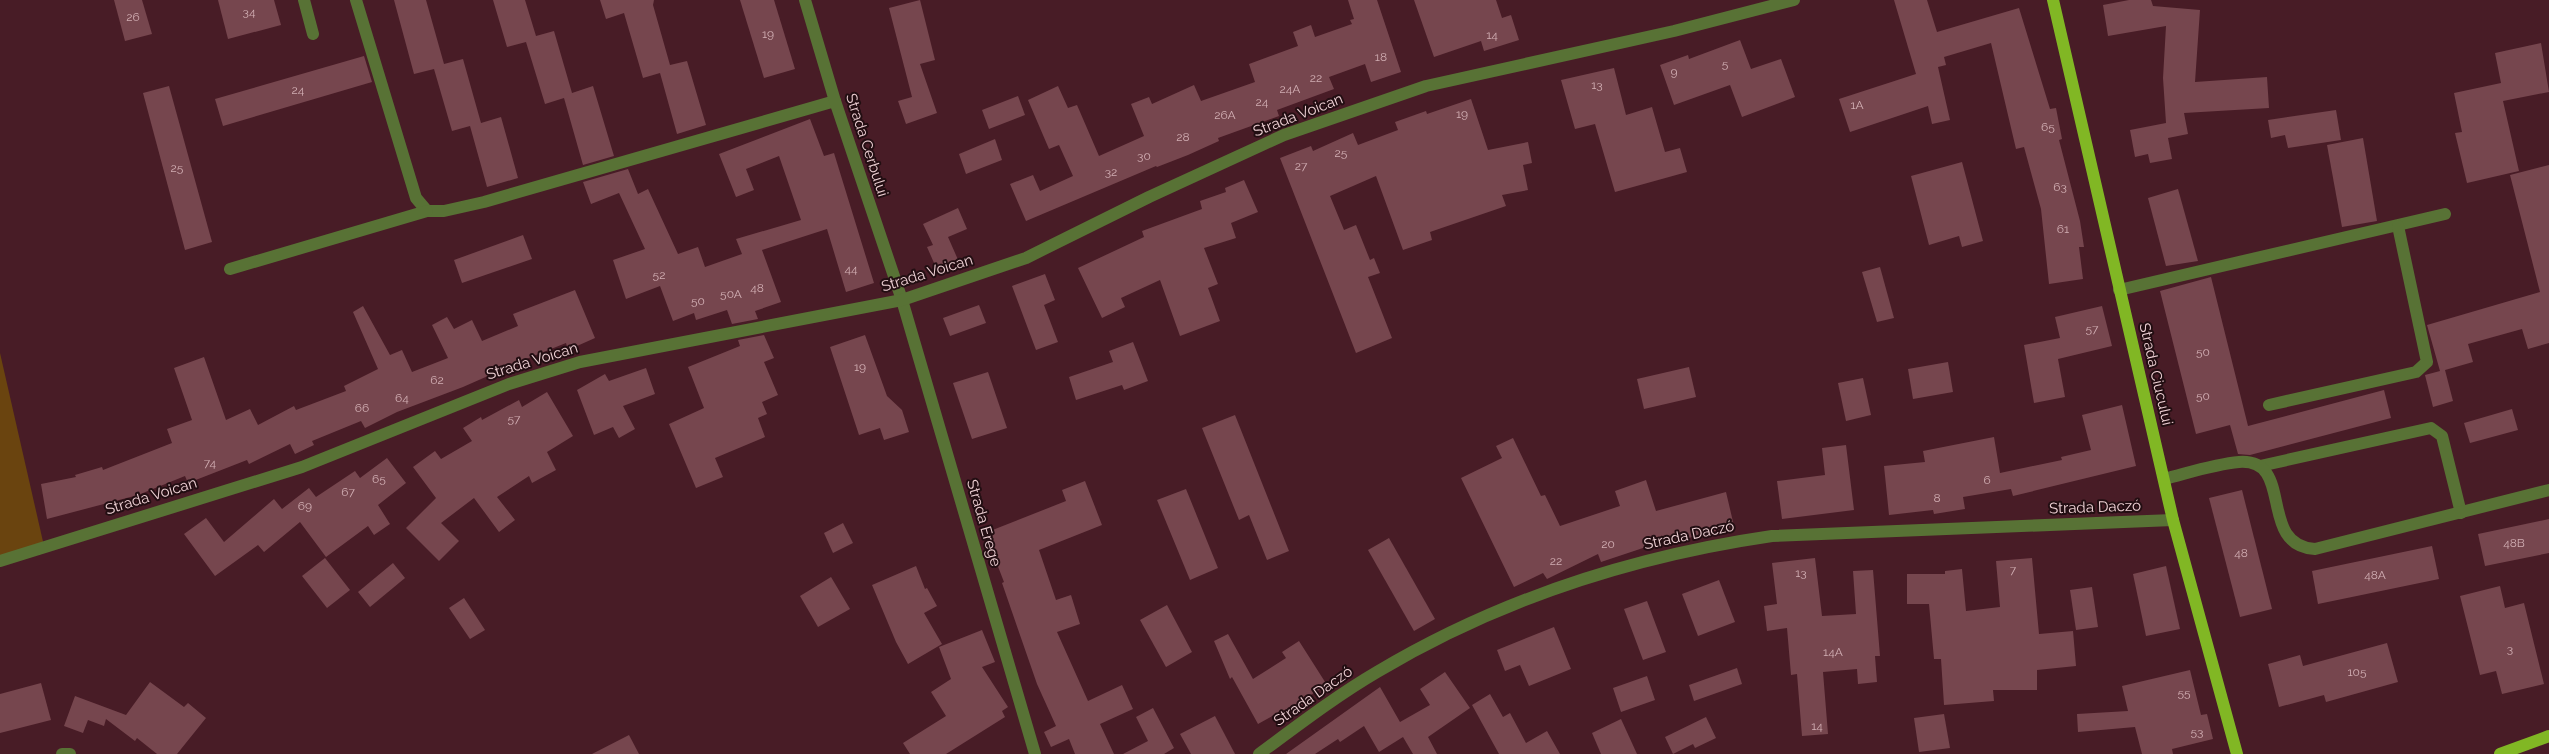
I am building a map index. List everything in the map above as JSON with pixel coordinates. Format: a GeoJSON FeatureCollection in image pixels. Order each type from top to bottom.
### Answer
{"type":"FeatureCollection","features":[{"type":"Feature","properties":{"kind":"main road","name":"Strada Ciucului"},"geometry":{"type":"LineString","coordinates":[[2053,0],[2173,520],[2237,754]]}},
{"type":"Feature","properties":{"kind":"main road"},"geometry":{"type":"LineString","coordinates":[[2500,754],[2549,736]]}},
{"type":"Feature","properties":{"kind":"street"},"geometry":{"type":"LineString","coordinates":[[304,0],[313,34]]}},
{"type":"Feature","properties":{"kind":"street"},"geometry":{"type":"LineString","coordinates":[[356,0],[416,198],[427,211]]}},
{"type":"Feature","properties":{"kind":"street","name":"Strada Cerbului"},"geometry":{"type":"LineString","coordinates":[[805,0],[835,101],[902,300]]}},
{"type":"Feature","properties":{"kind":"street","name":"Strada Voican"},"geometry":{"type":"LineString","coordinates":[[0,561],[302,467],[509,384],[580,362],[902,300],[1026,258],[1149,197],[1284,135],[1426,86],[1674,31],[1794,0]]}},
{"type":"Feature","properties":{"kind":"street"},"geometry":{"type":"LineString","coordinates":[[230,269],[427,211],[444,211],[484,202],[835,101]]}},
{"type":"Feature","properties":{"kind":"street"},"geometry":{"type":"LineString","coordinates":[[2119,290],[2445,214]]}},
{"type":"Feature","properties":{"kind":"street"},"geometry":{"type":"LineString","coordinates":[[2269,405],[2416,372],[2424,367],[2427,362],[2398,226]]}},
{"type":"Feature","properties":{"kind":"street","name":"Strada Erege"},"geometry":{"type":"LineString","coordinates":[[902,300],[1035,754]]}},
{"type":"Feature","properties":{"kind":"street"},"geometry":{"type":"LineString","coordinates":[[2164,479],[2240,462],[2260,466],[2431,428],[2438,431],[2442,436],[2461,513]]}},
{"type":"Feature","properties":{"kind":"street"},"geometry":{"type":"LineString","coordinates":[[2260,466],[2268,474],[2282,526],[2289,540],[2301,548],[2315,549],[2549,490]]}},
{"type":"Feature","properties":{"kind":"street","name":"Strada Daczó"},"geometry":{"type":"LineString","coordinates":[[1259,754],[1376,672],[1437,639],[1506,608],[1573,582],[1645,561],[1714,544],[1772,536],[2173,520]]}},
{"type":"Feature","properties":{"kind":"street"},"geometry":{"type":"LineString","coordinates":[[62,754],[70,754]]}},
{"type":"Feature","properties":{"kind":"shaded area"},"geometry":{"type":"Polygon","coordinates":[[[0,353],[44,546],[0,561],[0,353]]]}},
{"type":"Feature","properties":{"kind":"building"},"geometry":{"type":"Polygon","coordinates":[[[114,0],[142,0],[152,34],[125,41],[114,0]]]}},
{"type":"Feature","properties":{"kind":"building"},"geometry":{"type":"Polygon","coordinates":[[[218,0],[274,0],[281,25],[228,39],[218,0]]]}},
{"type":"Feature","properties":{"kind":"building"},"geometry":{"type":"Polygon","coordinates":[[[394,0],[426,0],[444,64],[463,59],[481,123],[501,117],[518,178],[487,187],[470,126],[452,131],[434,69],[414,74],[394,0]]]}},
{"type":"Feature","properties":{"kind":"building"},"geometry":{"type":"Polygon","coordinates":[[[493,0],[525,0],[536,36],[554,31],[572,93],[593,86],[614,156],[583,165],[564,98],[545,104],[526,42],[507,47],[493,0]]]}},
{"type":"Feature","properties":{"kind":"building"},"geometry":{"type":"Polygon","coordinates":[[[600,0],[654,0],[653,5],[670,65],[687,61],[706,125],[677,134],[660,73],[643,78],[624,13],[606,19],[600,0]]]}},
{"type":"Feature","properties":{"kind":"building"},"geometry":{"type":"Polygon","coordinates":[[[740,0],[774,0],[795,69],[764,78],[740,0]]]}},
{"type":"Feature","properties":{"kind":"building"},"geometry":{"type":"Polygon","coordinates":[[[920,0],[935,60],[920,64],[937,113],[906,124],[898,101],[912,97],[889,8],[920,0]]]}},
{"type":"Feature","properties":{"kind":"building"},"geometry":{"type":"Polygon","coordinates":[[[1348,0],[1377,0],[1401,72],[1371,82],[1365,64],[1329,77],[1334,89],[1277,110],[1279,116],[1218,138],[1219,141],[1188,155],[1156,166],[1026,221],[1010,184],[1033,175],[1040,191],[1073,176],[1059,145],[1049,149],[1028,100],[1058,86],[1068,108],[1077,105],[1099,156],[1144,136],[1131,104],[1149,97],[1152,104],[1194,85],[1201,101],[1255,82],[1249,64],[1298,46],[1293,32],[1311,25],[1315,37],[1352,24],[1350,20],[1354,19],[1348,0]]]}},
{"type":"Feature","properties":{"kind":"building"},"geometry":{"type":"Polygon","coordinates":[[[1414,0],[1496,0],[1502,18],[1511,15],[1519,40],[1484,51],[1481,41],[1434,57],[1414,0]]]}},
{"type":"Feature","properties":{"kind":"building"},"geometry":{"type":"Polygon","coordinates":[[[1894,0],[1927,0],[1937,32],[2019,8],[2050,109],[2056,108],[2062,139],[2059,140],[2080,221],[2084,247],[2079,247],[2083,279],[2049,284],[2041,209],[2024,147],[2016,149],[1991,43],[1944,57],[1946,65],[1938,67],[1950,120],[1932,124],[1928,106],[1850,132],[1839,99],[1916,74],[1894,0]]]}},
{"type":"Feature","properties":{"kind":"building"},"geometry":{"type":"Polygon","coordinates":[[[2129,0],[2151,0],[2153,6],[2200,10],[2195,82],[2267,77],[2269,108],[2184,113],[2188,134],[2168,138],[2172,159],[2150,163],[2148,154],[2135,157],[2130,130],[2166,123],[2163,78],[2166,26],[2108,36],[2103,5],[2129,0]]]}},
{"type":"Feature","properties":{"kind":"building"},"geometry":{"type":"Polygon","coordinates":[[[1740,40],[1751,69],[1781,59],[1795,97],[1742,117],[1730,85],[1674,105],[1660,65],[1688,55],[1689,59],[1740,40]]]}},
{"type":"Feature","properties":{"kind":"building"},"geometry":{"type":"Polygon","coordinates":[[[2541,43],[2549,92],[2503,101],[2519,171],[2467,183],[2455,133],[2462,132],[2454,93],[2501,83],[2495,53],[2541,43]]]}},
{"type":"Feature","properties":{"kind":"building"},"geometry":{"type":"Polygon","coordinates":[[[364,56],[372,82],[223,126],[215,99],[364,56]]]}},
{"type":"Feature","properties":{"kind":"building"},"geometry":{"type":"Polygon","coordinates":[[[1614,68],[1626,115],[1652,107],[1665,152],[1680,148],[1687,172],[1615,192],[1595,124],[1575,129],[1561,80],[1614,68]]]}},
{"type":"Feature","properties":{"kind":"building"},"geometry":{"type":"Polygon","coordinates":[[[169,86],[212,242],[185,250],[143,93],[169,86]]]}},
{"type":"Feature","properties":{"kind":"building"},"geometry":{"type":"Polygon","coordinates":[[[1018,96],[1025,115],[989,129],[982,110],[1018,96]]]}},
{"type":"Feature","properties":{"kind":"building"},"geometry":{"type":"Polygon","coordinates":[[[1471,99],[1488,150],[1528,142],[1532,163],[1523,165],[1528,190],[1502,195],[1506,206],[1430,232],[1432,240],[1403,250],[1376,176],[1330,196],[1344,230],[1356,225],[1370,260],[1374,258],[1380,273],[1368,277],[1392,338],[1356,353],[1280,158],[1311,146],[1313,151],[1353,133],[1358,145],[1398,130],[1395,122],[1426,111],[1427,114],[1471,99]]]}},
{"type":"Feature","properties":{"kind":"building"},"geometry":{"type":"Polygon","coordinates":[[[2336,110],[2341,140],[2288,148],[2285,135],[2271,138],[2268,120],[2336,110]]]}},
{"type":"Feature","properties":{"kind":"building"},"geometry":{"type":"Polygon","coordinates":[[[810,119],[824,156],[834,153],[874,283],[846,292],[827,229],[762,250],[781,302],[755,311],[758,319],[732,324],[727,310],[696,320],[694,313],[673,321],[660,286],[626,299],[613,260],[645,249],[619,193],[591,204],[583,182],[628,169],[638,194],[648,189],[678,254],[698,247],[705,267],[742,254],[736,239],[801,220],[779,156],[746,169],[754,190],[736,197],[719,154],[810,119]]]}},
{"type":"Feature","properties":{"kind":"building"},"geometry":{"type":"Polygon","coordinates":[[[2363,138],[2377,221],[2342,227],[2327,145],[2363,138]]]}},
{"type":"Feature","properties":{"kind":"building"},"geometry":{"type":"Polygon","coordinates":[[[995,139],[1002,160],[966,174],[959,154],[995,139]]]}},
{"type":"Feature","properties":{"kind":"building"},"geometry":{"type":"Polygon","coordinates":[[[1962,162],[1983,241],[1962,247],[1959,236],[1929,245],[1911,176],[1962,162]]]}},
{"type":"Feature","properties":{"kind":"building"},"geometry":{"type":"Polygon","coordinates":[[[2549,165],[2549,343],[2528,349],[2522,329],[2468,344],[2473,362],[2445,370],[2453,401],[2433,407],[2425,375],[2440,371],[2427,325],[2540,292],[2510,175],[2549,165]]]}},
{"type":"Feature","properties":{"kind":"building"},"geometry":{"type":"Polygon","coordinates":[[[1244,180],[1258,212],[1231,223],[1236,238],[1204,248],[1218,284],[1208,288],[1220,321],[1180,336],[1160,280],[1121,298],[1125,307],[1102,318],[1078,268],[1144,237],[1142,231],[1202,209],[1200,201],[1226,192],[1225,188],[1244,180]]]}},
{"type":"Feature","properties":{"kind":"building"},"geometry":{"type":"Polygon","coordinates":[[[2178,189],[2198,261],[2166,266],[2148,198],[2178,189]]]}},
{"type":"Feature","properties":{"kind":"building"},"geometry":{"type":"Polygon","coordinates":[[[958,208],[967,229],[948,237],[959,262],[938,272],[927,247],[933,245],[923,224],[958,208]]]}},
{"type":"Feature","properties":{"kind":"building"},"geometry":{"type":"Polygon","coordinates":[[[523,235],[532,259],[462,283],[454,260],[523,235]]]}},
{"type":"Feature","properties":{"kind":"building"},"geometry":{"type":"Polygon","coordinates":[[[1880,267],[1894,318],[1877,322],[1862,272],[1880,267]]]}},
{"type":"Feature","properties":{"kind":"building"},"geometry":{"type":"Polygon","coordinates":[[[1045,274],[1055,300],[1044,305],[1058,342],[1036,350],[1012,286],[1045,274]]]}},
{"type":"Feature","properties":{"kind":"building"},"geometry":{"type":"Polygon","coordinates":[[[2211,277],[2248,426],[2384,390],[2391,418],[2250,455],[2238,454],[2230,425],[2196,434],[2160,291],[2211,277]]]}},
{"type":"Feature","properties":{"kind":"building"},"geometry":{"type":"Polygon","coordinates":[[[575,290],[595,338],[568,350],[566,343],[463,387],[397,412],[365,428],[361,421],[312,441],[314,445],[295,454],[290,444],[249,464],[247,460],[188,483],[185,476],[138,495],[47,519],[41,484],[76,477],[75,475],[102,467],[103,470],[172,443],[167,429],[192,420],[174,368],[204,357],[226,420],[250,409],[258,425],[294,406],[296,410],[346,391],[344,386],[378,369],[353,312],[363,306],[390,355],[402,350],[412,372],[448,358],[432,325],[447,317],[454,329],[472,320],[482,341],[518,326],[513,314],[575,290]]]}},
{"type":"Feature","properties":{"kind":"building"},"geometry":{"type":"Polygon","coordinates":[[[979,305],[986,323],[950,336],[943,318],[979,305]]]}},
{"type":"Feature","properties":{"kind":"building"},"geometry":{"type":"Polygon","coordinates":[[[2102,306],[2112,346],[2058,359],[2065,397],[2034,403],[2024,345],[2060,338],[2055,317],[2102,306]]]}},
{"type":"Feature","properties":{"kind":"building"},"geometry":{"type":"Polygon","coordinates":[[[764,335],[774,358],[764,362],[778,395],[762,402],[767,414],[758,418],[765,437],[715,458],[723,477],[696,488],[669,424],[704,408],[688,367],[740,346],[738,340],[764,335]]]}},
{"type":"Feature","properties":{"kind":"building"},"geometry":{"type":"Polygon","coordinates":[[[865,335],[887,396],[902,410],[909,432],[884,440],[880,428],[859,435],[830,347],[865,335]]]}},
{"type":"Feature","properties":{"kind":"building"},"geometry":{"type":"Polygon","coordinates":[[[1133,342],[1148,381],[1124,390],[1122,385],[1076,400],[1069,377],[1113,362],[1109,351],[1133,342]]]}},
{"type":"Feature","properties":{"kind":"building"},"geometry":{"type":"Polygon","coordinates":[[[1948,362],[1953,392],[1913,399],[1908,369],[1948,362]]]}},
{"type":"Feature","properties":{"kind":"building"},"geometry":{"type":"Polygon","coordinates":[[[1689,367],[1696,397],[1644,409],[1637,379],[1689,367]]]}},
{"type":"Feature","properties":{"kind":"building"},"geometry":{"type":"Polygon","coordinates":[[[646,368],[655,394],[623,406],[635,429],[619,438],[613,427],[594,435],[577,390],[605,374],[609,381],[646,368]]]}},
{"type":"Feature","properties":{"kind":"building"},"geometry":{"type":"Polygon","coordinates":[[[988,372],[1007,428],[972,439],[953,383],[988,372]]]}},
{"type":"Feature","properties":{"kind":"building"},"geometry":{"type":"Polygon","coordinates":[[[1863,378],[1871,415],[1846,421],[1838,383],[1863,378]]]}},
{"type":"Feature","properties":{"kind":"building"},"geometry":{"type":"Polygon","coordinates":[[[547,392],[573,436],[547,452],[556,470],[532,483],[529,476],[497,497],[515,520],[499,532],[474,498],[441,523],[459,541],[439,561],[406,528],[436,498],[413,467],[435,451],[441,459],[472,441],[463,428],[481,417],[482,420],[519,400],[522,407],[547,392]]]}},
{"type":"Feature","properties":{"kind":"building"},"geometry":{"type":"Polygon","coordinates":[[[2122,405],[2136,466],[2013,496],[2011,489],[1963,497],[1965,509],[1934,514],[1933,510],[1889,515],[1884,466],[1925,462],[1923,451],[1994,437],[2000,473],[2062,460],[2061,457],[2091,450],[2082,415],[2122,405]]]}},
{"type":"Feature","properties":{"kind":"building"},"geometry":{"type":"Polygon","coordinates":[[[2512,409],[2518,430],[2470,443],[2464,423],[2512,409]]]}},
{"type":"Feature","properties":{"kind":"building"},"geometry":{"type":"Polygon","coordinates":[[[1235,415],[1289,551],[1267,560],[1249,515],[1239,520],[1202,428],[1235,415]]]}},
{"type":"Feature","properties":{"kind":"building"},"geometry":{"type":"Polygon","coordinates":[[[1513,438],[1541,496],[1545,495],[1560,526],[1620,506],[1615,491],[1646,480],[1656,511],[1726,492],[1734,526],[1677,541],[1676,537],[1601,562],[1598,554],[1547,579],[1543,573],[1514,587],[1461,478],[1502,458],[1496,446],[1513,438]]]}},
{"type":"Feature","properties":{"kind":"building"},"geometry":{"type":"Polygon","coordinates":[[[1846,445],[1854,510],[1782,519],[1777,481],[1825,475],[1822,448],[1846,445]]]}},
{"type":"Feature","properties":{"kind":"building"},"geometry":{"type":"Polygon","coordinates":[[[387,458],[406,483],[378,505],[390,524],[374,535],[368,526],[326,557],[300,522],[264,552],[258,545],[215,576],[184,534],[206,518],[224,542],[274,499],[282,509],[309,488],[316,497],[355,471],[360,478],[387,458]]]}},
{"type":"Feature","properties":{"kind":"building"},"geometry":{"type":"Polygon","coordinates":[[[1085,481],[1102,525],[1039,550],[1056,600],[1071,595],[1080,624],[1057,632],[1088,701],[1122,685],[1133,709],[1100,724],[1114,754],[1075,754],[1069,739],[1051,747],[1044,732],[1056,726],[1037,684],[1002,583],[1004,582],[985,533],[1066,501],[1062,490],[1085,481]]]}},
{"type":"Feature","properties":{"kind":"building"},"geometry":{"type":"Polygon","coordinates":[[[1186,489],[1218,568],[1190,580],[1157,500],[1186,489]]]}},
{"type":"Feature","properties":{"kind":"building"},"geometry":{"type":"Polygon","coordinates":[[[2242,490],[2272,609],[2240,617],[2209,498],[2242,490]]]}},
{"type":"Feature","properties":{"kind":"building"},"geometry":{"type":"Polygon","coordinates":[[[2549,519],[2549,553],[2485,566],[2478,534],[2549,519]]]}},
{"type":"Feature","properties":{"kind":"building"},"geometry":{"type":"Polygon","coordinates":[[[843,523],[853,543],[833,553],[824,533],[843,523]]]}},
{"type":"Feature","properties":{"kind":"building"},"geometry":{"type":"Polygon","coordinates":[[[1389,538],[1435,619],[1414,631],[1368,550],[1389,538]]]}},
{"type":"Feature","properties":{"kind":"building"},"geometry":{"type":"Polygon","coordinates":[[[2432,546],[2439,579],[2318,604],[2312,571],[2432,546]]]}},
{"type":"Feature","properties":{"kind":"building"},"geometry":{"type":"Polygon","coordinates":[[[325,558],[350,590],[327,608],[302,576],[325,558]]]}},
{"type":"Feature","properties":{"kind":"building"},"geometry":{"type":"Polygon","coordinates":[[[1815,558],[1822,616],[1856,614],[1853,571],[1873,570],[1880,656],[1875,656],[1877,682],[1858,684],[1857,669],[1823,672],[1828,734],[1802,736],[1797,674],[1791,675],[1787,628],[1767,631],[1764,606],[1777,604],[1772,563],[1815,558]]]}},
{"type":"Feature","properties":{"kind":"building"},"geometry":{"type":"Polygon","coordinates":[[[2032,558],[2039,634],[2073,631],[2076,666],[2037,670],[2037,690],[1993,690],[1994,701],[1944,705],[1941,659],[1934,659],[1929,604],[1907,604],[1907,574],[1945,574],[1945,571],[1962,569],[1966,611],[2000,607],[1996,561],[2032,558]]]}},
{"type":"Feature","properties":{"kind":"building"},"geometry":{"type":"Polygon","coordinates":[[[393,563],[405,578],[370,607],[358,592],[393,563]]]}},
{"type":"Feature","properties":{"kind":"building"},"geometry":{"type":"Polygon","coordinates":[[[916,566],[925,589],[927,588],[937,606],[924,613],[942,644],[908,664],[896,642],[872,585],[916,566]]]}},
{"type":"Feature","properties":{"kind":"building"},"geometry":{"type":"Polygon","coordinates":[[[2166,566],[2180,629],[2146,636],[2133,574],[2166,566]]]}},
{"type":"Feature","properties":{"kind":"building"},"geometry":{"type":"Polygon","coordinates":[[[831,577],[850,609],[818,627],[800,596],[831,577]]]}},
{"type":"Feature","properties":{"kind":"building"},"geometry":{"type":"Polygon","coordinates":[[[1719,580],[1735,622],[1698,636],[1682,594],[1719,580]]]}},
{"type":"Feature","properties":{"kind":"building"},"geometry":{"type":"Polygon","coordinates":[[[2500,586],[2505,608],[2524,603],[2544,684],[2502,694],[2496,671],[2480,675],[2460,596],[2500,586]]]}},
{"type":"Feature","properties":{"kind":"building"},"geometry":{"type":"Polygon","coordinates":[[[2092,587],[2098,627],[2076,630],[2070,590],[2092,587]]]}},
{"type":"Feature","properties":{"kind":"building"},"geometry":{"type":"Polygon","coordinates":[[[464,598],[485,630],[470,639],[449,608],[464,598]]]}},
{"type":"Feature","properties":{"kind":"building"},"geometry":{"type":"Polygon","coordinates":[[[1647,601],[1666,652],[1643,660],[1624,609],[1647,601]]]}},
{"type":"Feature","properties":{"kind":"building"},"geometry":{"type":"Polygon","coordinates":[[[1167,605],[1192,652],[1166,667],[1140,620],[1167,605]]]}},
{"type":"Feature","properties":{"kind":"building"},"geometry":{"type":"Polygon","coordinates":[[[1554,627],[1571,669],[1529,686],[1520,665],[1505,671],[1497,650],[1554,627]]]}},
{"type":"Feature","properties":{"kind":"building"},"geometry":{"type":"Polygon","coordinates":[[[982,630],[995,662],[982,667],[1008,707],[1002,711],[1005,717],[946,754],[910,754],[903,743],[946,716],[931,692],[951,679],[939,647],[982,630]]]}},
{"type":"Feature","properties":{"kind":"building"},"geometry":{"type":"Polygon","coordinates":[[[1228,634],[1253,679],[1286,658],[1282,652],[1299,641],[1327,685],[1301,701],[1303,704],[1286,715],[1283,710],[1258,724],[1232,677],[1230,679],[1214,641],[1228,634]]]}},
{"type":"Feature","properties":{"kind":"building"},"geometry":{"type":"Polygon","coordinates":[[[2387,643],[2398,682],[2326,702],[2324,695],[2279,707],[2268,664],[2300,655],[2303,666],[2387,643]]]}},
{"type":"Feature","properties":{"kind":"building"},"geometry":{"type":"Polygon","coordinates":[[[1737,668],[1742,684],[1694,701],[1689,685],[1737,668]]]}},
{"type":"Feature","properties":{"kind":"building"},"geometry":{"type":"Polygon","coordinates":[[[2190,670],[2201,715],[2207,714],[2213,739],[2172,749],[2173,754],[2142,754],[2135,727],[2078,732],[2077,714],[2128,711],[2122,686],[2190,670]]]}},
{"type":"Feature","properties":{"kind":"building"},"geometry":{"type":"Polygon","coordinates":[[[1445,672],[1470,708],[1428,737],[1437,754],[1413,754],[1403,737],[1379,752],[1364,726],[1340,742],[1338,739],[1315,754],[1286,754],[1380,687],[1400,722],[1430,705],[1420,689],[1445,672]]]}},
{"type":"Feature","properties":{"kind":"building"},"geometry":{"type":"Polygon","coordinates":[[[1647,676],[1655,700],[1621,712],[1613,688],[1647,676]]]}},
{"type":"Feature","properties":{"kind":"building"},"geometry":{"type":"Polygon","coordinates":[[[150,682],[184,707],[188,703],[206,718],[177,754],[157,754],[137,738],[135,741],[106,719],[104,726],[88,720],[83,733],[64,726],[75,696],[126,715],[150,682]]]}},
{"type":"Feature","properties":{"kind":"building"},"geometry":{"type":"Polygon","coordinates":[[[41,683],[51,720],[0,733],[0,694],[41,683]]]}},
{"type":"Feature","properties":{"kind":"building"},"geometry":{"type":"Polygon","coordinates":[[[1490,694],[1503,717],[1510,713],[1526,743],[1547,731],[1560,754],[1499,754],[1472,705],[1490,694]]]}},
{"type":"Feature","properties":{"kind":"building"},"geometry":{"type":"Polygon","coordinates":[[[1153,708],[1174,748],[1164,754],[1123,754],[1148,741],[1136,717],[1153,708]]]}},
{"type":"Feature","properties":{"kind":"building"},"geometry":{"type":"Polygon","coordinates":[[[1944,714],[1950,748],[1919,752],[1914,718],[1944,714]]]}},
{"type":"Feature","properties":{"kind":"building"},"geometry":{"type":"Polygon","coordinates":[[[1215,716],[1235,754],[1191,754],[1180,734],[1215,716]]]}},
{"type":"Feature","properties":{"kind":"building"},"geometry":{"type":"Polygon","coordinates":[[[1706,717],[1716,738],[1695,748],[1693,744],[1673,754],[1665,737],[1706,717]]]}},
{"type":"Feature","properties":{"kind":"building"},"geometry":{"type":"Polygon","coordinates":[[[1621,719],[1637,754],[1601,754],[1592,733],[1621,719]]]}},
{"type":"Feature","properties":{"kind":"building"},"geometry":{"type":"Polygon","coordinates":[[[629,735],[639,754],[592,754],[629,735]]]}}]}
